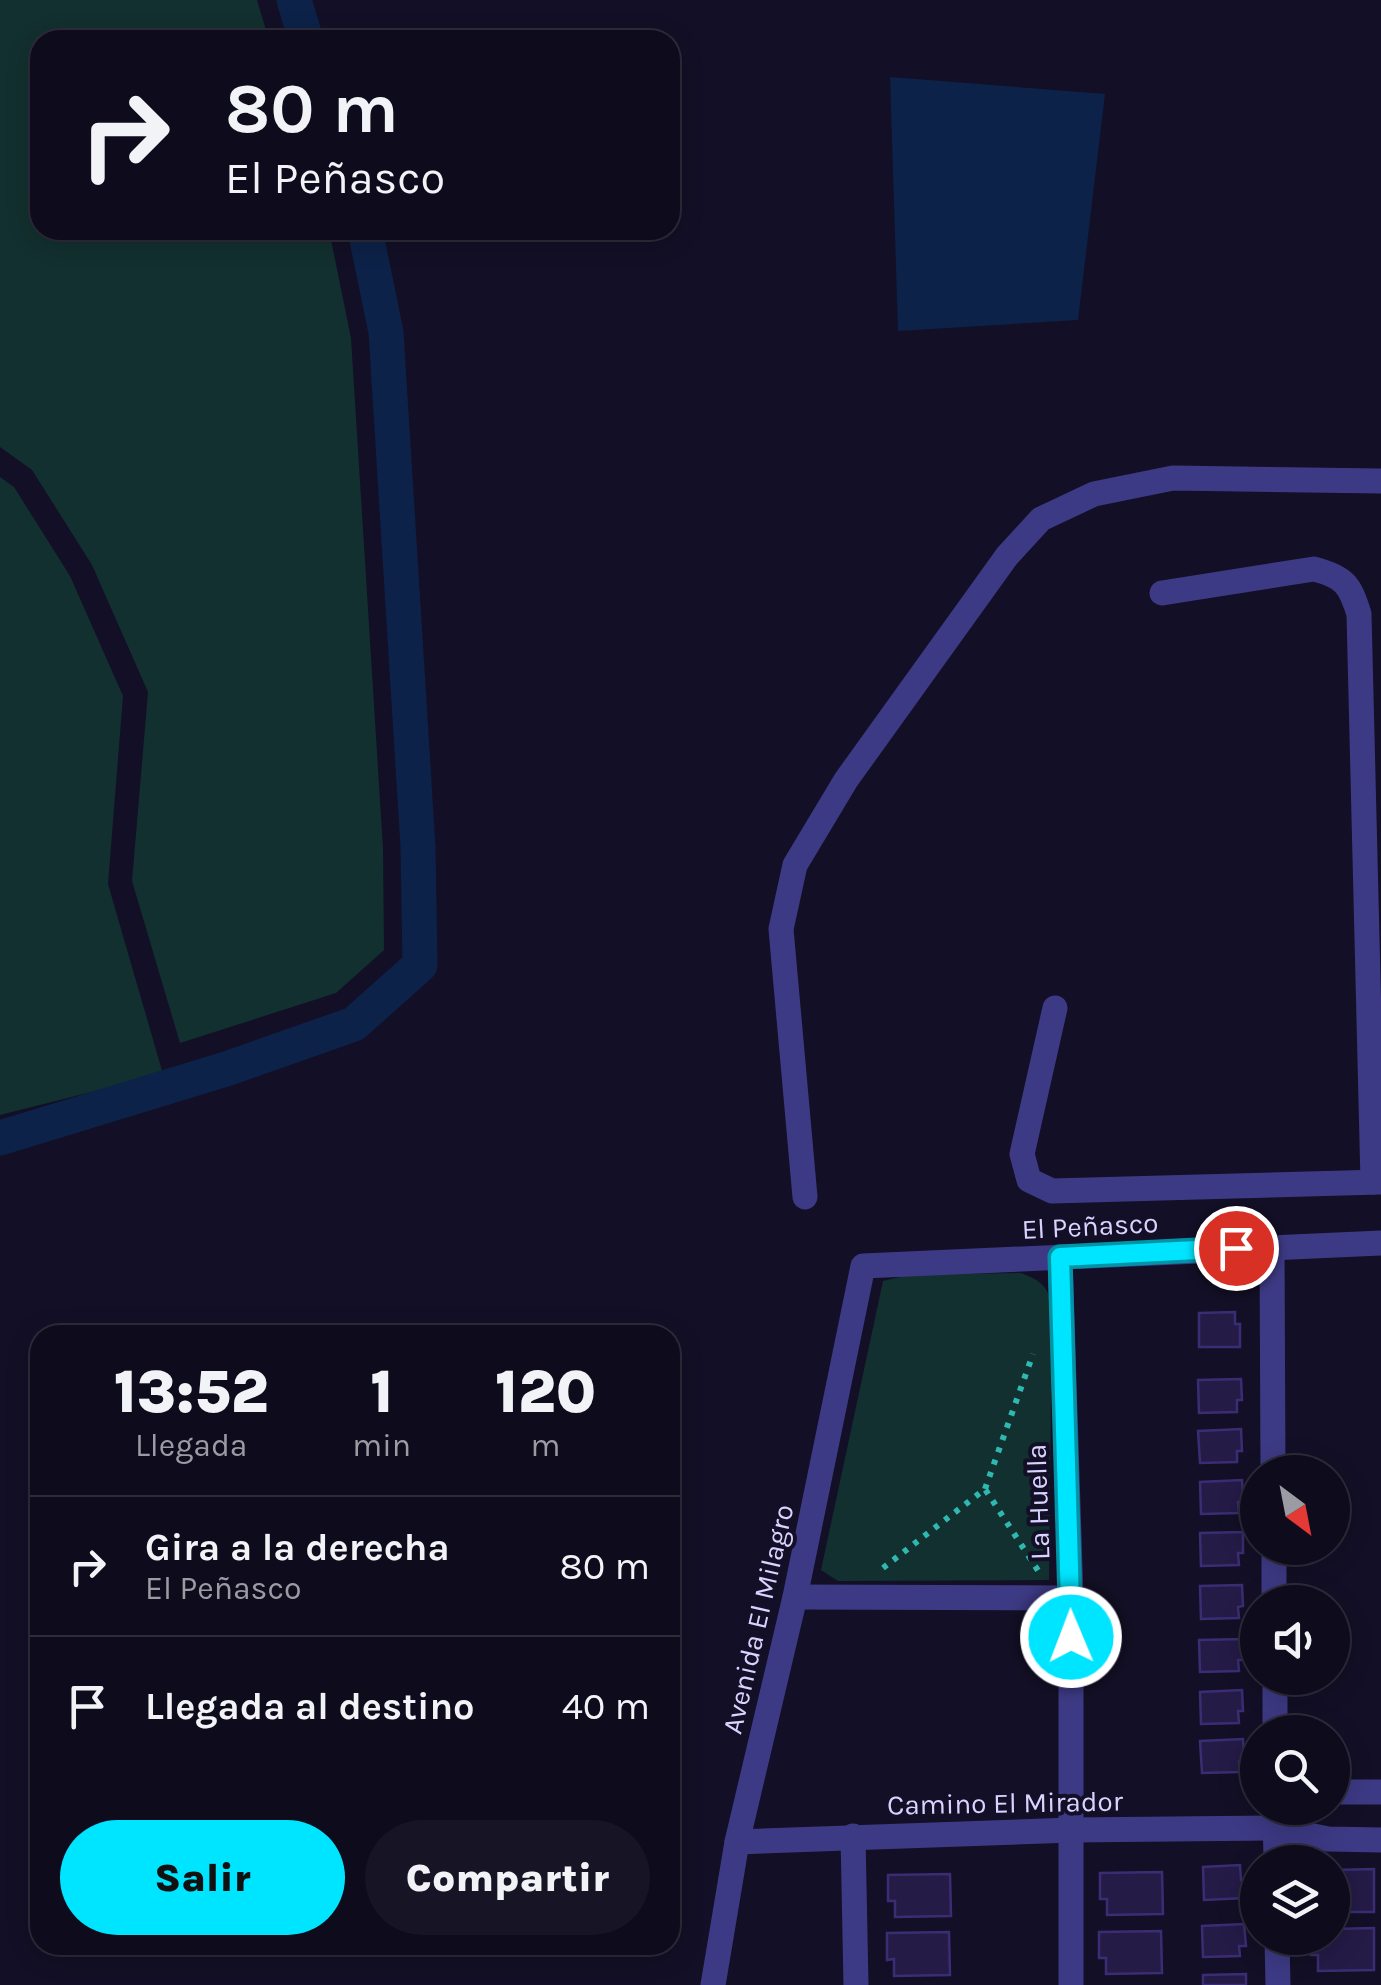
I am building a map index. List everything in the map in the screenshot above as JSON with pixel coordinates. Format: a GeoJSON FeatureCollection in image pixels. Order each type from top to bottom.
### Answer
{"type":"FeatureCollection","features":[{"type":"Feature","properties":{"kind":"street"},"geometry":{"type":"LineString","coordinates":[[805,1197],[781,929],[795,865],[846,780],[1006,556],[1041,519],[1094,494],[1141,484],[1173,478],[1381,481]]}},
{"type":"Feature","properties":{"kind":"street"},"geometry":{"type":"LineString","coordinates":[[1054,1008],[1022,1154],[1029,1180],[1052,1191],[1377,1182],[1358,614],[1351,589],[1334,574],[1314,569],[1162,592]]}},
{"type":"Feature","properties":{"kind":"street","name":"El Peñasco"},"geometry":{"type":"LineString","coordinates":[[862,1266],[1381,1243]]}},
{"type":"Feature","properties":{"kind":"street"},"geometry":{"type":"LineString","coordinates":[[1272,1247],[1273,1455]]}},
{"type":"Feature","properties":{"kind":"street","name":"La Huella"},"geometry":{"type":"LineString","coordinates":[[1060,1257],[1064,1598],[1072,1830],[1071,1985]]}},
{"type":"Feature","properties":{"kind":"street","name":"Avenida El Milagro"},"geometry":{"type":"LineString","coordinates":[[713,1985],[737,1842],[795,1597],[862,1266]]}},
{"type":"Feature","properties":{"kind":"street"},"geometry":{"type":"LineString","coordinates":[[795,1597],[1064,1598]]}},
{"type":"Feature","properties":{"kind":"street"},"geometry":{"type":"LineString","coordinates":[[1350,1792],[1381,1792]]}},
{"type":"Feature","properties":{"kind":"street","name":"Camino El Mirador"},"geometry":{"type":"LineString","coordinates":[[737,1842],[1240,1820]]}},
{"type":"Feature","properties":{"kind":"street","name":"Camino El Mirador"},"geometry":{"type":"LineString","coordinates":[[1293,1825],[1328,1839],[1381,1840]]}},
{"type":"Feature","properties":{"kind":"street"},"geometry":{"type":"LineString","coordinates":[[854,1836],[856,1985]]}},
{"type":"Feature","properties":{"kind":"street"},"geometry":{"type":"LineString","coordinates":[[1277,1955],[1278,1985]]}},
{"type":"Feature","properties":{"kind":"path"},"geometry":{"type":"LineString","coordinates":[[846,1597],[985,1489],[1035,1348]]}},
{"type":"Feature","properties":{"kind":"path"},"geometry":{"type":"LineString","coordinates":[[985,1489],[1064,1598]]}},
{"type":"Feature","properties":{"kind":"green space"},"geometry":{"type":"Polygon","coordinates":[[[0,0],[257,0],[266,30],[30,30],[30,240],[331,240],[351,338],[383,848],[384,950],[336,993],[180,1043],[132,881],[148,692],[92,565],[32,470],[0,447],[0,0]]]}},
{"type":"Feature","properties":{"kind":"green space"},"geometry":{"type":"Polygon","coordinates":[[[0,477],[14,487],[70,576],[123,696],[108,884],[163,1074],[0,1115],[0,477]]]}},
{"type":"Feature","properties":{"kind":"green space"},"geometry":{"type":"Polygon","coordinates":[[[1021,1273],[1044,1286],[1052,1310],[1049,1580],[838,1581],[821,1570],[883,1281],[908,1275],[1021,1273]]]}},
{"type":"Feature","properties":{"kind":"water"},"geometry":{"type":"Polygon","coordinates":[[[890,77],[1105,94],[1078,320],[898,331],[890,77]]]}},
{"type":"Feature","properties":{"kind":"building"},"geometry":{"type":"Polygon","coordinates":[[[1235,1312],[1235,1324],[1240,1324],[1240,1347],[1199,1347],[1199,1313],[1235,1312]]]}},
{"type":"Feature","properties":{"kind":"building"},"geometry":{"type":"Polygon","coordinates":[[[1241,1379],[1242,1400],[1237,1400],[1237,1412],[1199,1413],[1198,1380],[1241,1379]]]}},
{"type":"Feature","properties":{"kind":"building"},"geometry":{"type":"Polygon","coordinates":[[[1241,1429],[1242,1451],[1237,1451],[1237,1462],[1200,1463],[1198,1431],[1241,1429]]]}},
{"type":"Feature","properties":{"kind":"building"},"geometry":{"type":"Polygon","coordinates":[[[1240,1480],[1239,1513],[1201,1514],[1200,1482],[1240,1480]]]}},
{"type":"Feature","properties":{"kind":"building"},"geometry":{"type":"Polygon","coordinates":[[[1240,1532],[1239,1565],[1201,1566],[1200,1533],[1240,1532]]]}},
{"type":"Feature","properties":{"kind":"building"},"geometry":{"type":"Polygon","coordinates":[[[1240,1585],[1239,1618],[1201,1619],[1200,1586],[1240,1585]]]}},
{"type":"Feature","properties":{"kind":"building"},"geometry":{"type":"Polygon","coordinates":[[[1240,1639],[1239,1671],[1200,1672],[1199,1640],[1240,1639]]]}},
{"type":"Feature","properties":{"kind":"building"},"geometry":{"type":"Polygon","coordinates":[[[1240,1690],[1243,1711],[1238,1711],[1239,1723],[1201,1724],[1200,1692],[1240,1690]]]}},
{"type":"Feature","properties":{"kind":"building"},"geometry":{"type":"Polygon","coordinates":[[[1240,1739],[1240,1772],[1202,1773],[1200,1741],[1240,1739]]]}},
{"type":"Feature","properties":{"kind":"building"},"geometry":{"type":"Polygon","coordinates":[[[1240,1865],[1240,1898],[1204,1900],[1203,1867],[1240,1865]]]}},
{"type":"Feature","properties":{"kind":"building"},"geometry":{"type":"Polygon","coordinates":[[[1374,1869],[1374,1912],[1350,1912],[1350,1870],[1374,1869]]]}},
{"type":"Feature","properties":{"kind":"building"},"geometry":{"type":"Polygon","coordinates":[[[1162,1872],[1163,1914],[1107,1915],[1107,1899],[1100,1899],[1100,1873],[1162,1872]]]}},
{"type":"Feature","properties":{"kind":"building"},"geometry":{"type":"Polygon","coordinates":[[[950,1874],[951,1916],[895,1917],[895,1901],[888,1901],[888,1875],[950,1874]]]}},
{"type":"Feature","properties":{"kind":"building"},"geometry":{"type":"Polygon","coordinates":[[[1240,1924],[1240,1956],[1203,1957],[1202,1926],[1240,1924]]]}},
{"type":"Feature","properties":{"kind":"building"},"geometry":{"type":"Polygon","coordinates":[[[1374,1928],[1374,1970],[1318,1971],[1318,1955],[1350,1955],[1350,1929],[1374,1928]]]}},
{"type":"Feature","properties":{"kind":"building"},"geometry":{"type":"Polygon","coordinates":[[[1161,1931],[1162,1973],[1106,1974],[1106,1958],[1099,1958],[1099,1932],[1161,1931]]]}},
{"type":"Feature","properties":{"kind":"building"},"geometry":{"type":"Polygon","coordinates":[[[949,1932],[950,1975],[894,1976],[894,1959],[887,1960],[887,1933],[949,1932]]]}},
{"type":"Feature","properties":{"kind":"building"},"geometry":{"type":"Polygon","coordinates":[[[1246,1974],[1246,1985],[1203,1985],[1203,1975],[1246,1974]]]}},
{"type":"Feature","properties":{"kind":"waterway"},"geometry":{"type":"LineString","coordinates":[[294,0],[303,30]]}},
{"type":"Feature","properties":{"kind":"waterway"},"geometry":{"type":"LineString","coordinates":[[0,1138],[226,1069],[354,1024],[420,965],[418,847],[386,332],[367,240]]}},
{"type":"Feature","properties":{"kind":"route"},"geometry":{"type":"LineString","coordinates":[[1071,1637],[1060,1257],[1236,1248]]}}]}
